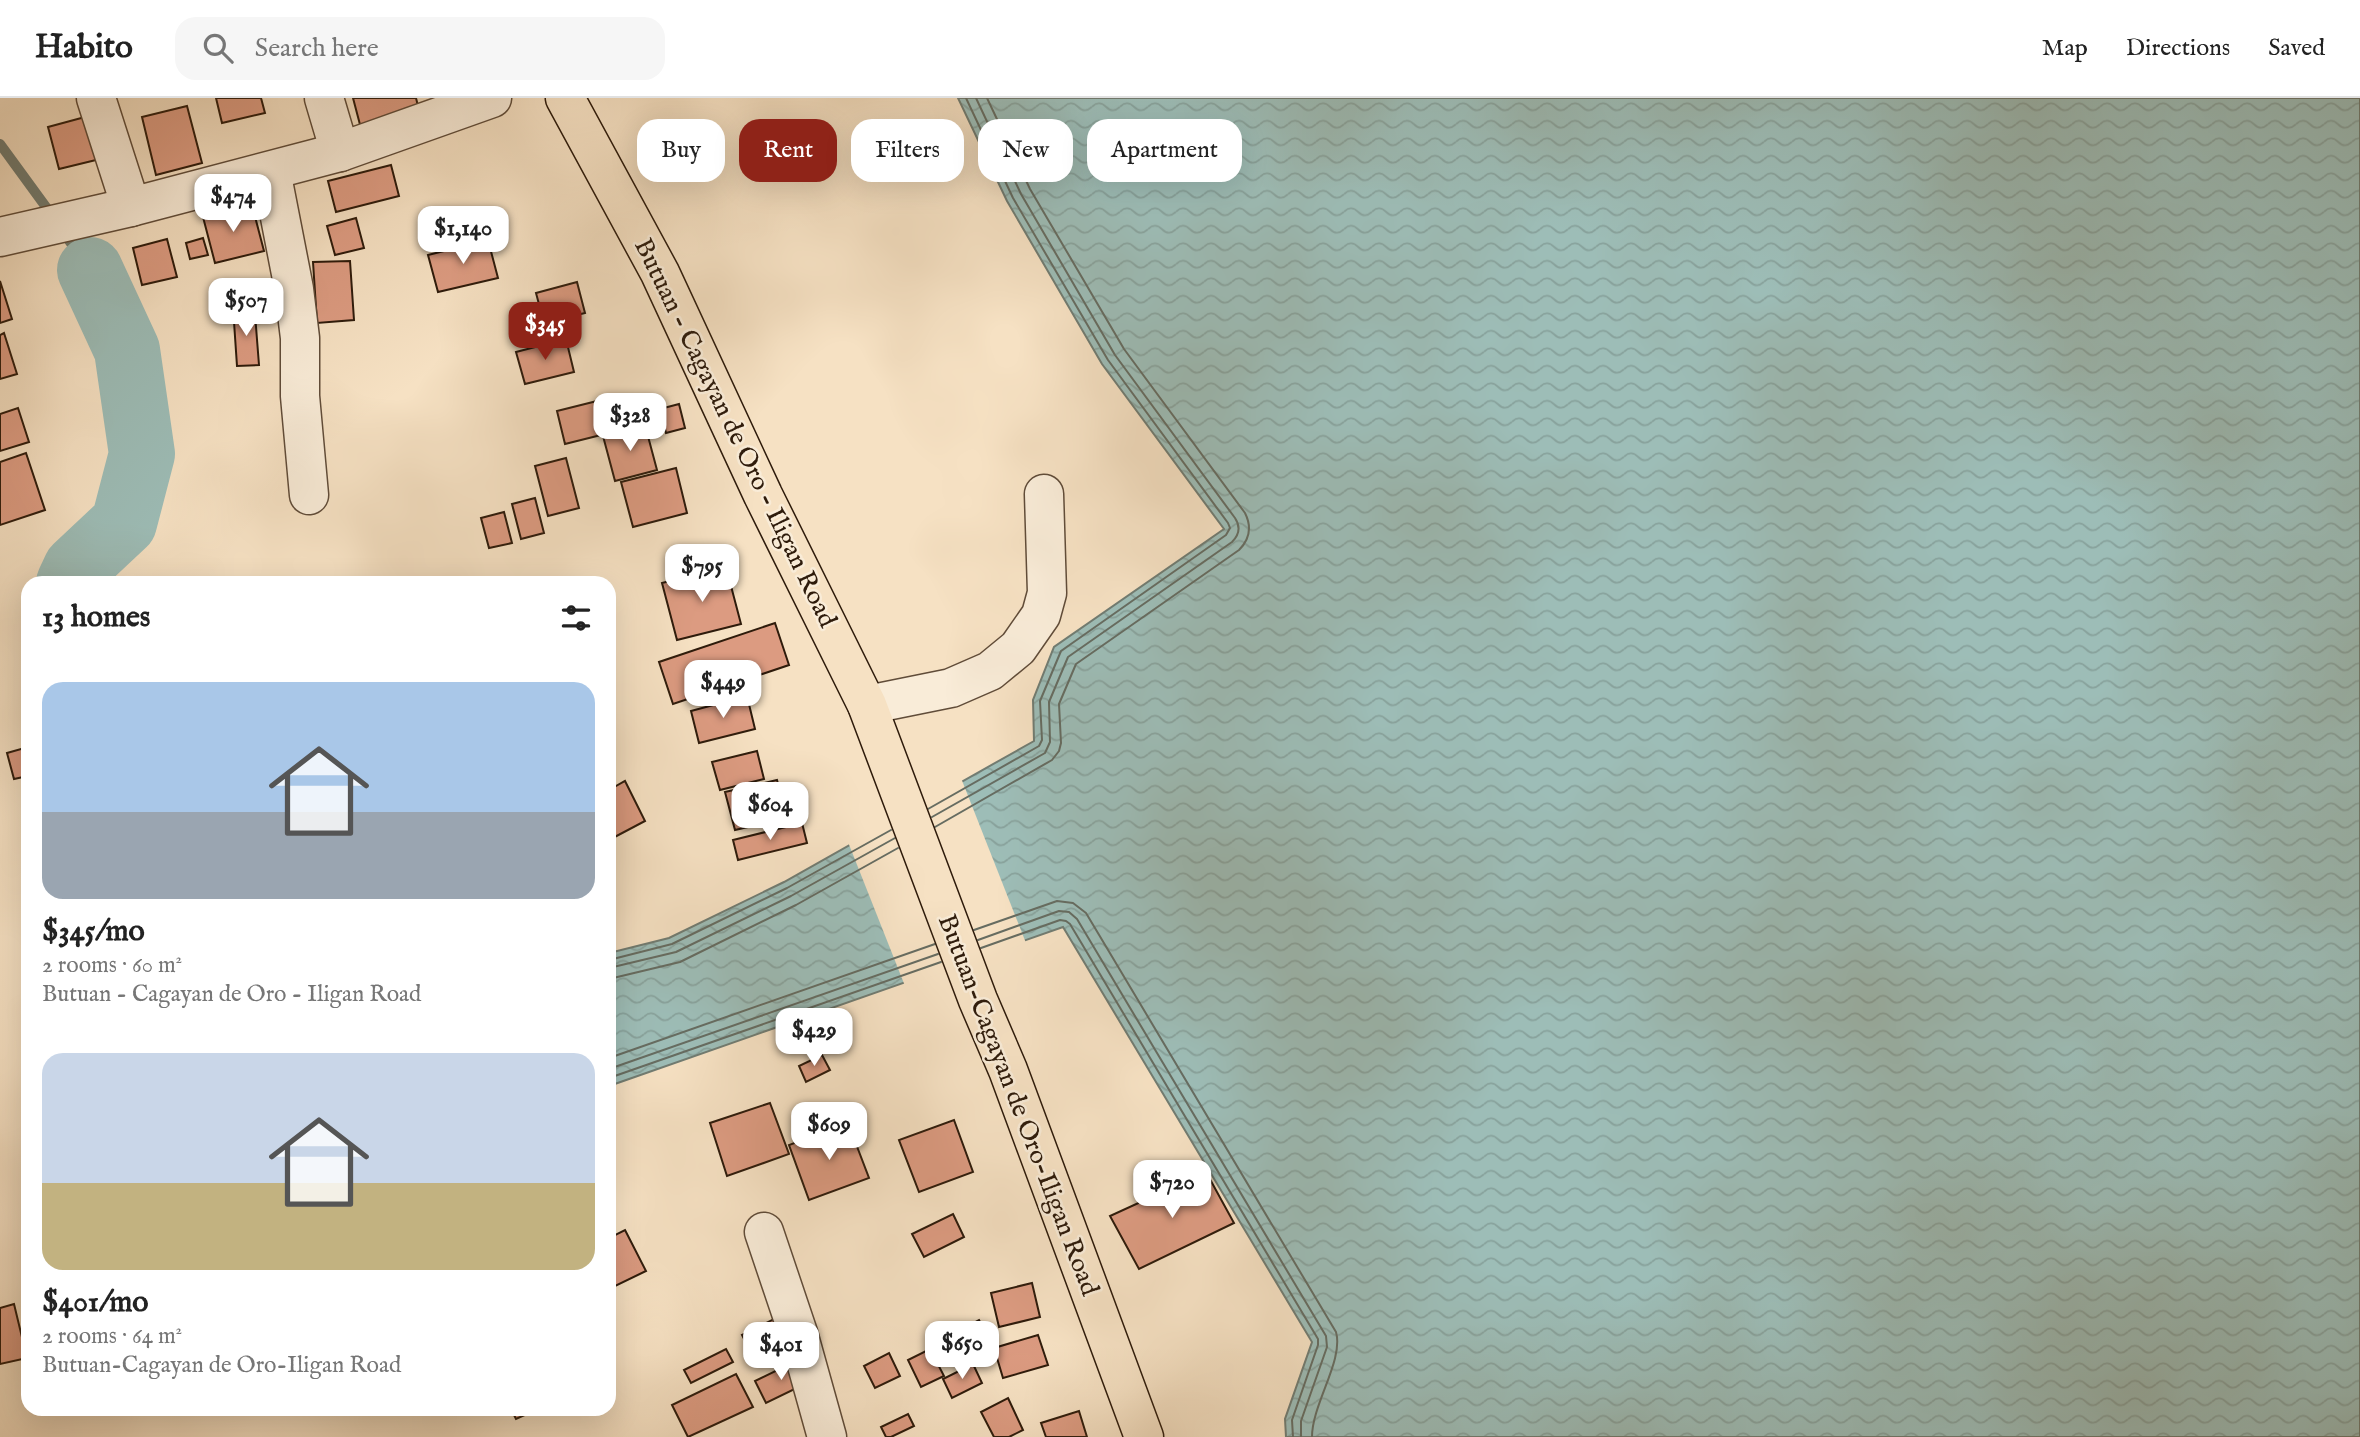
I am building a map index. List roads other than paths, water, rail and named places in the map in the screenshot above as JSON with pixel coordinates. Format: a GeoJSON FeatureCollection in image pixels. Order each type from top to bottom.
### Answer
{"type":"FeatureCollection","features":[{"type":"Feature","properties":{"kind":"highway","name":"Butuan - Cagayan de Oro - Iligan Road"},"geometry":{"type":"LineString","coordinates":[[565,98],[660,273],[763,495],[867,705],[891,774]]}},
{"type":"Feature","properties":{"kind":"highway","name":"Butuan-Cagayan de Oro-Iligan Road"},"geometry":{"type":"LineString","coordinates":[[891,774],[978,1000],[1008,1070],[1144,1437]]}},
{"type":"Feature","properties":{"kind":"street"},"geometry":{"type":"LineString","coordinates":[[96,98],[116,211]]}},
{"type":"Feature","properties":{"kind":"street"},"geometry":{"type":"LineString","coordinates":[[324,98],[340,152]]}},
{"type":"Feature","properties":{"kind":"street"},"geometry":{"type":"LineString","coordinates":[[0,237],[116,211],[340,152],[492,98]]}},
{"type":"Feature","properties":{"kind":"street"},"geometry":{"type":"LineString","coordinates":[[271,171],[294,289],[300,338],[300,396],[309,495]]}},
{"type":"Feature","properties":{"kind":"street"},"geometry":{"type":"LineString","coordinates":[[867,705],[951,688],[990,671],[1018,648],[1041,615],[1047,593],[1044,494]]}},
{"type":"Feature","properties":{"kind":"street"},"geometry":{"type":"LineString","coordinates":[[764,1233],[798,1334],[827,1437]]}},
{"type":"Feature","properties":{"kind":"water"},"geometry":{"type":"Polygon","coordinates":[[[958,98],[2360,98],[2360,1437],[1286,1437],[1285,1419],[1312,1342],[1063,927],[616,1084],[616,951],[669,938],[784,882],[1034,741],[1033,700],[1054,647],[1224,529],[1102,364],[998,182],[1073,182],[1073,119],[978,119],[978,140],[958,98]]]}},
{"type":"Feature","properties":{"kind":"waterway"},"geometry":{"type":"LineString","coordinates":[[0,144],[54,218]]}},
{"type":"Feature","properties":{"kind":"waterway"},"geometry":{"type":"LineString","coordinates":[[63,232],[90,270]]}},
{"type":"Feature","properties":{"kind":"waterway"},"geometry":{"type":"LineString","coordinates":[[72,576],[76,568],[124,523],[142,454],[127,350],[90,270]]}}]}
